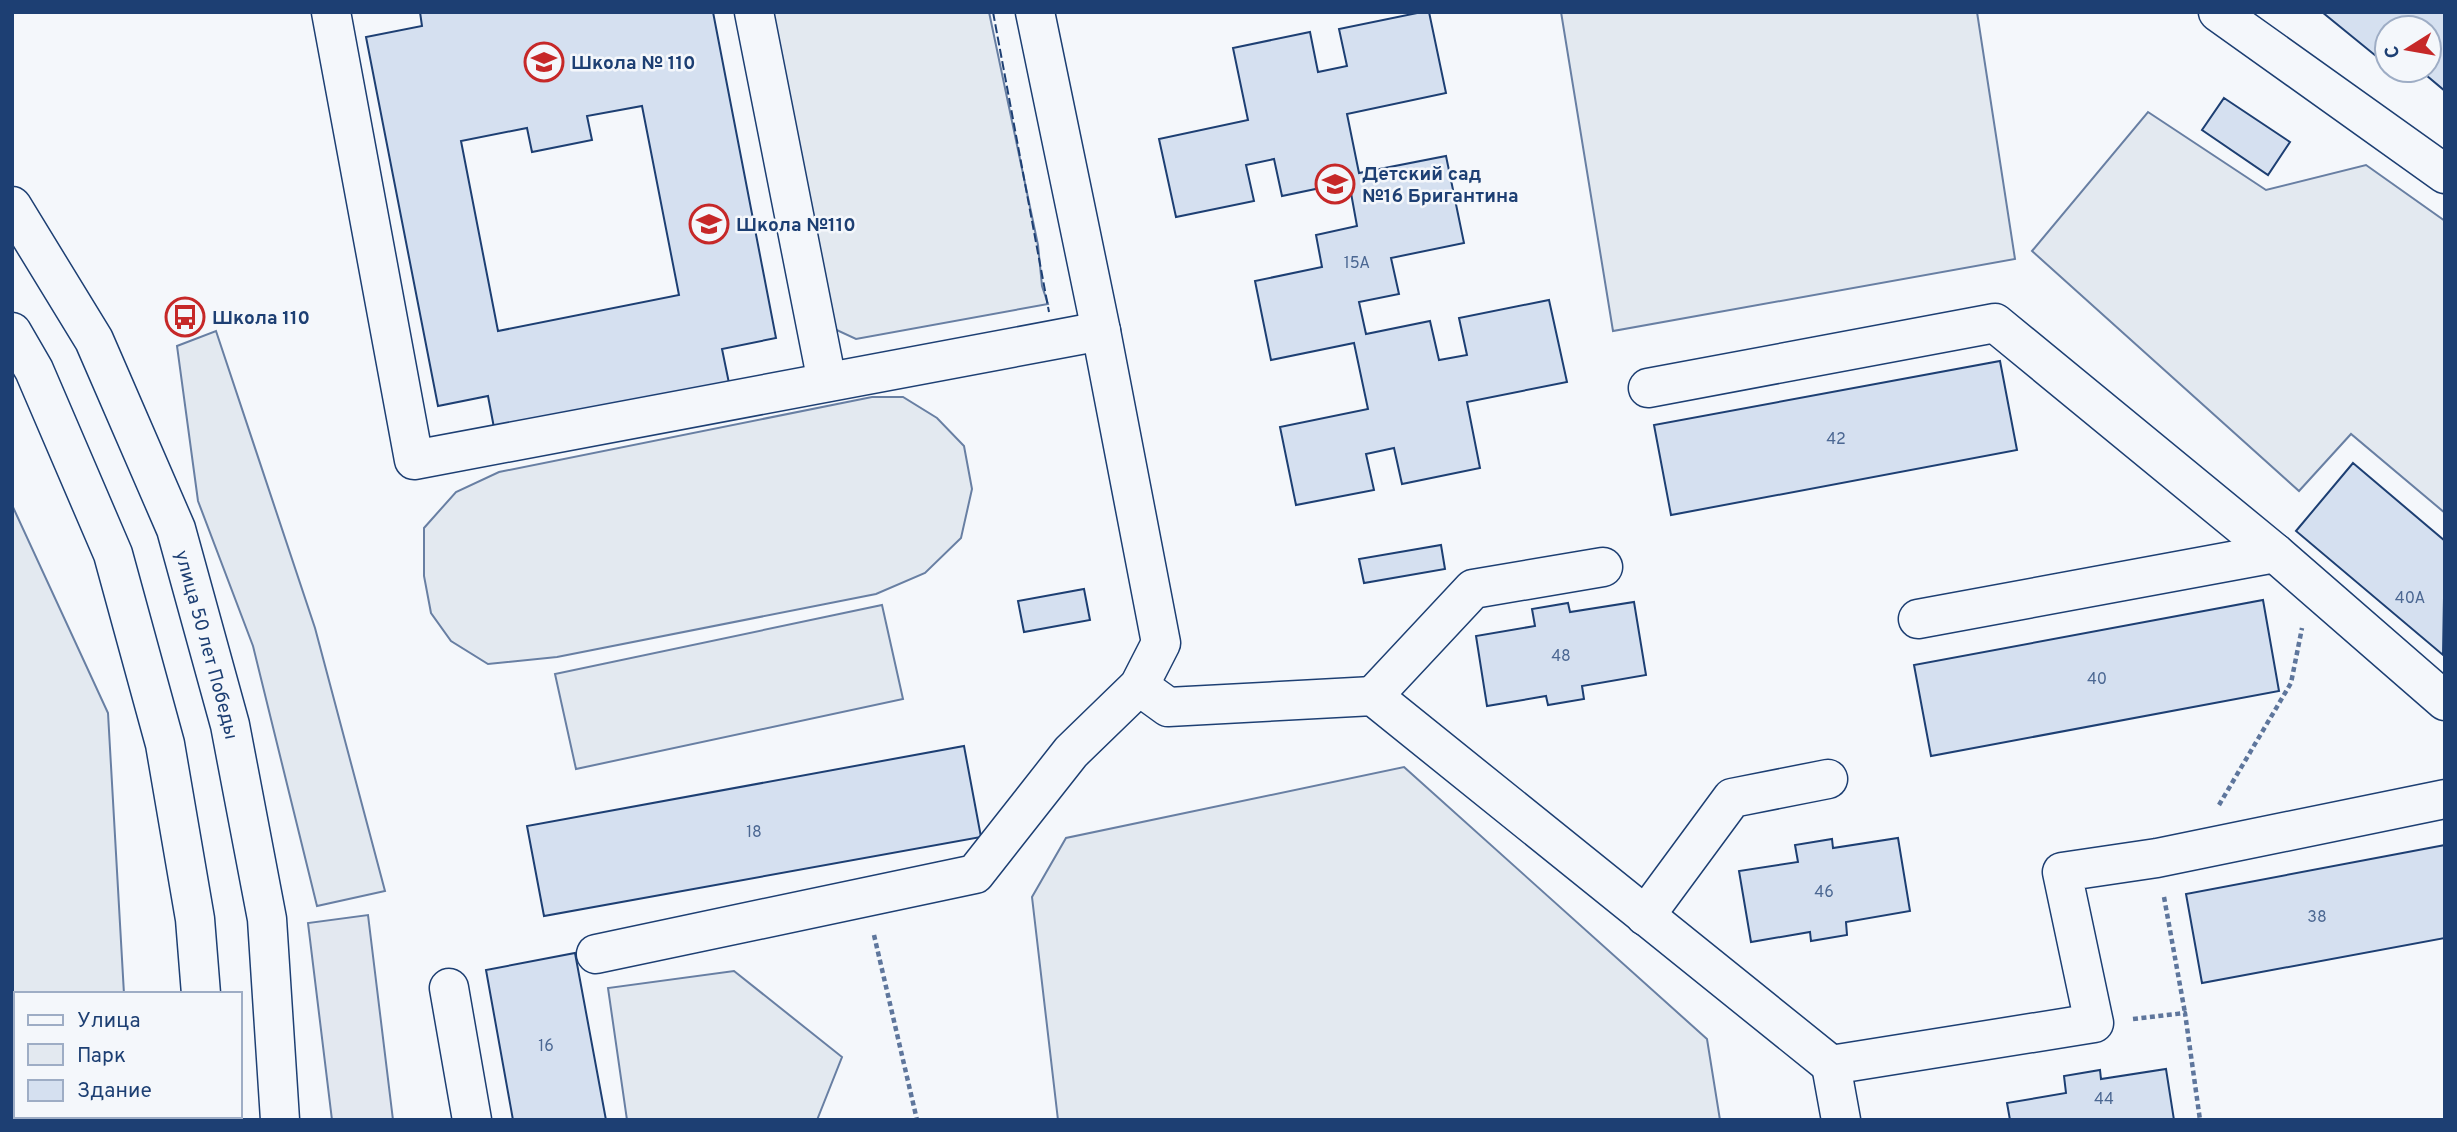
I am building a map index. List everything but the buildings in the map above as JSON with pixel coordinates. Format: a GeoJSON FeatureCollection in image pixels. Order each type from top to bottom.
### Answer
{"type":"FeatureCollection","features":[{"type":"Feature","properties":{"kind":"street"},"geometry":{"type":"LineString","coordinates":[[331,12],[414,460],[1101,331]]}},
{"type":"Feature","properties":{"kind":"street"},"geometry":{"type":"LineString","coordinates":[[754,12],[827,382]]}},
{"type":"Feature","properties":{"kind":"street"},"geometry":{"type":"LineString","coordinates":[[596,954],[975,874],[1071,752],[1139,686],[1161,643],[1101,331],[1035,12]]}},
{"type":"Feature","properties":{"kind":"street"},"geometry":{"type":"LineString","coordinates":[[2218,12],[2445,174]]}},
{"type":"Feature","properties":{"kind":"street","name":"улица 50 лет Победы"},"geometry":{"type":"LineString","coordinates":[[12,206],[94,340],[176,529],[230,725],[267,919],[280,1120]]}},
{"type":"Feature","properties":{"kind":"street"},"geometry":{"type":"LineString","coordinates":[[1648,388],[1994,323],[2276,553],[2445,701]]}},
{"type":"Feature","properties":{"kind":"street"},"geometry":{"type":"LineString","coordinates":[[12,332],[34,370],[113,554],[165,744],[195,919],[201,992]]}},
{"type":"Feature","properties":{"kind":"street"},"geometry":{"type":"LineString","coordinates":[[1918,619],[2276,553]]}},
{"type":"Feature","properties":{"kind":"street"},"geometry":{"type":"LineString","coordinates":[[1373,696],[1473,589],[1603,568]]}},
{"type":"Feature","properties":{"kind":"street"},"geometry":{"type":"LineString","coordinates":[[1139,686],[1168,707],[1373,696],[1831,1065],[1841,1120]]}},
{"type":"Feature","properties":{"kind":"street"},"geometry":{"type":"LineString","coordinates":[[1646,916],[1732,798],[1828,779]]}},
{"type":"Feature","properties":{"kind":"street"},"geometry":{"type":"LineString","coordinates":[[1831,1065],[2094,1023],[2062,873],[2174,855],[2445,799]]}},
{"type":"Feature","properties":{"kind":"street"},"geometry":{"type":"LineString","coordinates":[[449,988],[472,1120]]}},
{"type":"Feature","properties":{"kind":"path"},"geometry":{"type":"LineString","coordinates":[[2200,1120],[2185,1013],[2174,855],[2291,683],[2311,586]]}},
{"type":"Feature","properties":{"kind":"path"},"geometry":{"type":"LineString","coordinates":[[864,897],[917,1120]]}},
{"type":"Feature","properties":{"kind":"path"},"geometry":{"type":"LineString","coordinates":[[2094,1023],[2185,1013]]}},
{"type":"Feature","properties":{"kind":"green space"},"geometry":{"type":"Polygon","coordinates":[[[768,12],[989,12],[1038,245],[1042,286],[1048,304],[856,339],[828,326],[768,12]]]}},
{"type":"Feature","properties":{"kind":"green space"},"geometry":{"type":"Polygon","coordinates":[[[1561,12],[1977,12],[2015,259],[1613,331],[1561,12]]]}},
{"type":"Feature","properties":{"kind":"green space"},"geometry":{"type":"Polygon","coordinates":[[[2148,112],[2266,190],[2366,165],[2445,221],[2445,513],[2351,434],[2299,491],[2032,251],[2148,112]]]}},
{"type":"Feature","properties":{"kind":"green space"},"geometry":{"type":"Polygon","coordinates":[[[216,331],[315,628],[385,891],[317,906],[253,646],[198,501],[177,346],[216,331]]]}},
{"type":"Feature","properties":{"kind":"green space"},"geometry":{"type":"Polygon","coordinates":[[[872,397],[903,397],[937,418],[964,446],[972,489],[961,538],[925,573],[876,594],[557,657],[488,664],[451,641],[431,613],[424,576],[424,528],[456,492],[499,472],[872,397]]]}},
{"type":"Feature","properties":{"kind":"green space"},"geometry":{"type":"Polygon","coordinates":[[[12,505],[108,713],[124,992],[14,992],[14,1118],[131,1120],[12,1120],[12,505]]]}},
{"type":"Feature","properties":{"kind":"green space"},"geometry":{"type":"Polygon","coordinates":[[[882,605],[903,699],[576,769],[555,674],[882,605]]]}},
{"type":"Feature","properties":{"kind":"green space"},"geometry":{"type":"Polygon","coordinates":[[[1404,767],[1707,1039],[1720,1120],[1058,1120],[1032,897],[1066,838],[1404,767]]]}},
{"type":"Feature","properties":{"kind":"green space"},"geometry":{"type":"Polygon","coordinates":[[[734,971],[842,1057],[817,1120],[627,1120],[608,988],[734,971]]]}},
{"type":"Feature","properties":{"kind":"shaded area"},"geometry":{"type":"Polygon","coordinates":[[[368,915],[393,1120],[332,1120],[308,923],[368,915]]]}},
{"type":"Feature","properties":{"kind":"fence"},"geometry":{"type":"LineString","coordinates":[[993,12],[1049,312]]}},
{"type":"Feature","properties":{"kind":"place","name":"Школа № 110"},"geometry":{"type":"Point","coordinates":[544,62]}},
{"type":"Feature","properties":{"kind":"place","name":"Детский сад №16 Бригантина"},"geometry":{"type":"Point","coordinates":[1335,184]}},
{"type":"Feature","properties":{"kind":"place","name":"Школа №110"},"geometry":{"type":"Point","coordinates":[709,224]}},
{"type":"Feature","properties":{"kind":"place","name":"Школа 110"},"geometry":{"type":"Point","coordinates":[185,317]}}]}
